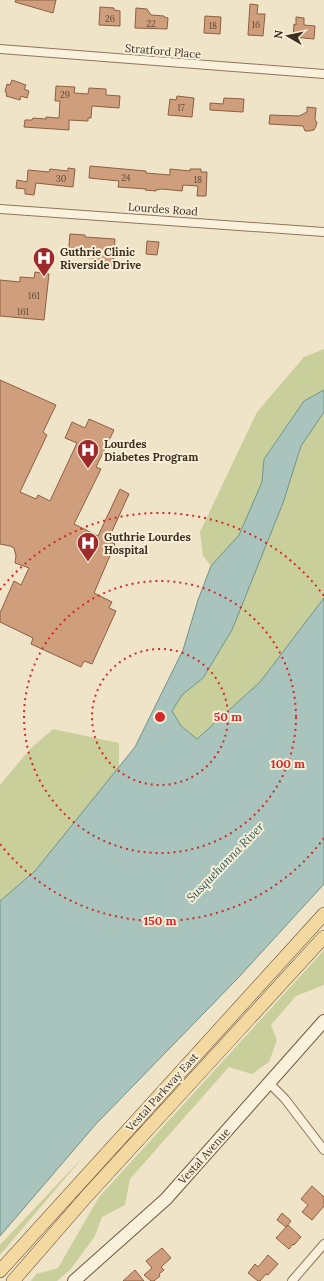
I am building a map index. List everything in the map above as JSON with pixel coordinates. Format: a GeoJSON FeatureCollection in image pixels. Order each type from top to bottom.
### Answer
{"type":"FeatureCollection","features":[{"type":"Feature","properties":{"kind":"main road","name":"Vestal Parkway East"},"geometry":{"type":"LineString","coordinates":[[0,1272],[324,914]]}},
{"type":"Feature","properties":{"kind":"main road","name":"Vestal Parkway East"},"geometry":{"type":"LineString","coordinates":[[12,1281],[85,1198],[324,937]]}},
{"type":"Feature","properties":{"kind":"street","name":"Stratford Place"},"geometry":{"type":"LineString","coordinates":[[0,50],[324,74]]}},
{"type":"Feature","properties":{"kind":"street","name":"Lourdes Road"},"geometry":{"type":"LineString","coordinates":[[0,209],[324,232]]}},
{"type":"Feature","properties":{"kind":"street","name":"Vestal Avenue"},"geometry":{"type":"LineString","coordinates":[[74,1281],[166,1198],[324,1021]]}},
{"type":"Feature","properties":{"kind":"street"},"geometry":{"type":"LineString","coordinates":[[269,1084],[285,1098],[324,1150]]}},
{"type":"Feature","properties":{"kind":"street"},"geometry":{"type":"LineString","coordinates":[[292,1281],[324,1244]]}},
{"type":"Feature","properties":{"kind":"green space"},"geometry":{"type":"Polygon","coordinates":[[[324,349],[324,390],[304,401],[264,458],[262,482],[239,535],[211,566],[203,556],[200,532],[257,412],[304,357],[324,349]]]}},
{"type":"Feature","properties":{"kind":"green space"},"geometry":{"type":"Polygon","coordinates":[[[324,412],[324,598],[260,682],[197,739],[181,726],[172,711],[182,695],[203,678],[232,630],[283,503],[301,446],[324,412]]]}},
{"type":"Feature","properties":{"kind":"green space"},"geometry":{"type":"Polygon","coordinates":[[[53,729],[119,743],[119,767],[35,871],[0,901],[0,785],[31,748],[53,729]]]}},
{"type":"Feature","properties":{"kind":"green space"},"geometry":{"type":"Polygon","coordinates":[[[324,950],[324,985],[296,996],[271,1025],[277,1040],[269,1062],[252,1074],[229,1067],[130,1179],[125,1205],[102,1217],[95,1236],[70,1270],[57,1281],[31,1281],[36,1274],[58,1268],[99,1197],[324,950]]]}},
{"type":"Feature","properties":{"kind":"green space"},"geometry":{"type":"Polygon","coordinates":[[[84,1156],[0,1255],[0,1245],[84,1156]]]}},
{"type":"Feature","properties":{"kind":"water","name":"Susquehanna River"},"geometry":{"type":"Polygon","coordinates":[[[324,390],[324,412],[301,446],[283,503],[232,630],[203,678],[182,695],[172,711],[181,726],[197,739],[260,682],[324,598],[324,884],[238,978],[96,1124],[0,1236],[0,901],[35,871],[135,747],[183,650],[198,600],[211,566],[239,535],[262,482],[264,459],[304,401],[324,390]]]}},
{"type":"Feature","properties":{"kind":"building"},"geometry":{"type":"Polygon","coordinates":[[[16,0],[56,0],[53,13],[15,2],[16,0]]]}},
{"type":"Feature","properties":{"kind":"building"},"geometry":{"type":"Polygon","coordinates":[[[250,4],[258,5],[257,14],[265,14],[263,36],[248,35],[250,4]]]}},
{"type":"Feature","properties":{"kind":"building"},"geometry":{"type":"Polygon","coordinates":[[[100,7],[114,8],[114,10],[120,11],[120,26],[99,25],[100,7]]]}},
{"type":"Feature","properties":{"kind":"building"},"geometry":{"type":"Polygon","coordinates":[[[136,8],[147,9],[151,15],[164,16],[168,18],[167,29],[135,28],[136,8]]]}},
{"type":"Feature","properties":{"kind":"building"},"geometry":{"type":"Polygon","coordinates":[[[205,16],[221,17],[220,34],[204,33],[205,16]]]}},
{"type":"Feature","properties":{"kind":"building"},"geometry":{"type":"Polygon","coordinates":[[[296,17],[304,18],[304,25],[315,26],[314,39],[293,37],[296,17]]]}},
{"type":"Feature","properties":{"kind":"building"},"geometry":{"type":"Polygon","coordinates":[[[12,80],[26,85],[24,89],[29,91],[27,98],[21,96],[20,100],[6,96],[7,93],[5,92],[7,84],[10,85],[12,80]]]}},
{"type":"Feature","properties":{"kind":"building"},"geometry":{"type":"Polygon","coordinates":[[[56,86],[75,87],[74,93],[88,94],[89,88],[106,89],[106,95],[120,96],[119,108],[92,106],[91,118],[88,118],[88,121],[69,120],[69,130],[24,127],[25,120],[32,120],[33,118],[46,119],[46,117],[59,118],[60,101],[55,101],[56,86]]]}},
{"type":"Feature","properties":{"kind":"building"},"geometry":{"type":"Polygon","coordinates":[[[177,96],[194,98],[192,117],[168,115],[170,99],[176,100],[177,96]]]}},
{"type":"Feature","properties":{"kind":"building"},"geometry":{"type":"Polygon","coordinates":[[[224,98],[244,99],[243,112],[210,110],[210,103],[223,104],[224,98]]]}},
{"type":"Feature","properties":{"kind":"building"},"geometry":{"type":"Polygon","coordinates":[[[307,107],[316,108],[315,120],[317,122],[314,130],[305,131],[303,126],[269,124],[270,115],[299,116],[307,112],[307,107]]]}},
{"type":"Feature","properties":{"kind":"building"},"geometry":{"type":"Polygon","coordinates":[[[90,166],[146,171],[146,173],[170,175],[170,169],[190,171],[190,169],[201,169],[201,172],[207,172],[206,196],[197,196],[198,186],[183,185],[182,191],[162,189],[156,191],[118,187],[119,181],[89,178],[90,166]]]}},
{"type":"Feature","properties":{"kind":"building"},"geometry":{"type":"Polygon","coordinates":[[[68,168],[75,169],[73,187],[36,183],[34,195],[25,194],[25,189],[16,188],[17,180],[27,182],[28,170],[49,172],[50,169],[68,171],[68,168]]]}},
{"type":"Feature","properties":{"kind":"building"},"geometry":{"type":"Polygon","coordinates":[[[70,234],[85,235],[85,237],[115,239],[113,268],[93,267],[94,258],[68,256],[70,234]]]}},
{"type":"Feature","properties":{"kind":"building"},"geometry":{"type":"Polygon","coordinates":[[[147,241],[159,242],[157,255],[146,254],[147,241]]]}},
{"type":"Feature","properties":{"kind":"building"},"geometry":{"type":"Polygon","coordinates":[[[35,272],[49,274],[44,320],[0,316],[0,280],[20,282],[20,277],[34,278],[35,272]]]}},
{"type":"Feature","properties":{"kind":"building"},"geometry":{"type":"Polygon","coordinates":[[[0,380],[56,405],[43,432],[47,435],[20,492],[36,499],[38,495],[50,501],[77,443],[65,438],[72,422],[85,428],[89,419],[114,430],[96,467],[101,469],[74,524],[98,536],[120,489],[129,494],[108,540],[115,544],[94,593],[112,602],[109,608],[116,611],[92,664],[84,661],[81,667],[31,644],[33,638],[0,622],[0,613],[14,581],[21,585],[29,568],[15,563],[16,556],[14,548],[0,544],[0,380]]]}},
{"type":"Feature","properties":{"kind":"building"},"geometry":{"type":"Polygon","coordinates":[[[312,1186],[324,1197],[324,1206],[312,1220],[302,1212],[308,1205],[301,1199],[312,1186]]]}},
{"type":"Feature","properties":{"kind":"building"},"geometry":{"type":"Polygon","coordinates":[[[282,1213],[291,1221],[286,1227],[277,1220],[282,1213]]]}},
{"type":"Feature","properties":{"kind":"building"},"geometry":{"type":"Polygon","coordinates":[[[288,1225],[301,1237],[289,1249],[276,1238],[288,1225]]]}},
{"type":"Feature","properties":{"kind":"building"},"geometry":{"type":"Polygon","coordinates":[[[162,1248],[171,1258],[161,1267],[164,1270],[159,1274],[160,1276],[154,1281],[151,1281],[144,1275],[152,1268],[146,1261],[162,1248]]]}},
{"type":"Feature","properties":{"kind":"building"},"geometry":{"type":"Polygon","coordinates":[[[268,1255],[278,1264],[268,1275],[266,1274],[260,1281],[258,1281],[248,1273],[255,1264],[258,1267],[268,1255]]]}},
{"type":"Feature","properties":{"kind":"building"},"geometry":{"type":"Polygon","coordinates":[[[135,1270],[144,1281],[123,1281],[135,1270]]]}},
{"type":"Feature","properties":{"kind":"place","name":"Guthrie Clinic Riverside Drive"},"geometry":{"type":"Point","coordinates":[44,278]}},
{"type":"Feature","properties":{"kind":"place","name":"Lourdes Diabetes Program"},"geometry":{"type":"Point","coordinates":[88,470]}},
{"type":"Feature","properties":{"kind":"place","name":"Guthrie Lourdes Hospital"},"geometry":{"type":"Point","coordinates":[88,562]}}]}
